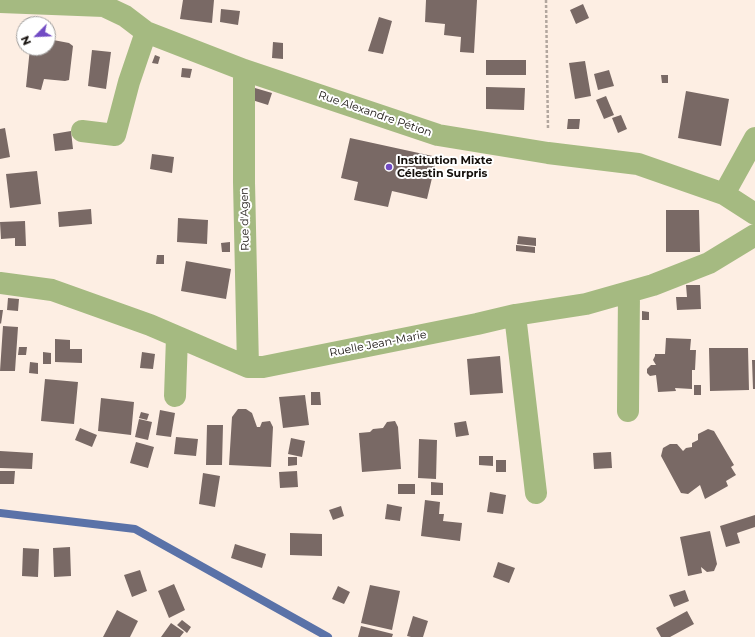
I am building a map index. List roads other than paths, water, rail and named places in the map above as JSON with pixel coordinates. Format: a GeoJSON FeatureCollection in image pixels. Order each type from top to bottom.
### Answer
{"type":"FeatureCollection","features":[{"type":"Feature","properties":{"kind":"street","name":"Rue Alexandre Pétion"},"geometry":{"type":"LineString","coordinates":[[8,2],[130,8],[146,32],[244,70],[438,135],[548,153],[638,164],[724,194],[755,214]]}},
{"type":"Feature","properties":{"kind":"street"},"geometry":{"type":"LineString","coordinates":[[82,131],[115,135],[129,82],[146,32]]}},
{"type":"Feature","properties":{"kind":"street","name":"Rue d'Agen"},"geometry":{"type":"LineString","coordinates":[[244,70],[244,182],[248,368]]}},
{"type":"Feature","properties":{"kind":"street"},"geometry":{"type":"LineString","coordinates":[[724,194],[755,138]]}},
{"type":"Feature","properties":{"kind":"street","name":"Ruelle Jean-Marie"},"geometry":{"type":"LineString","coordinates":[[0,283],[52,290],[150,325],[248,368],[263,367],[515,315],[586,304],[653,285],[709,263],[755,235]]}},
{"type":"Feature","properties":{"kind":"street"},"geometry":{"type":"LineString","coordinates":[[628,411],[629,292]]}},
{"type":"Feature","properties":{"kind":"street"},"geometry":{"type":"LineString","coordinates":[[515,315],[536,493]]}},
{"type":"Feature","properties":{"kind":"street"},"geometry":{"type":"LineString","coordinates":[[175,396],[177,337]]}},
{"type":"Feature","properties":{"kind":"waterway"},"geometry":{"type":"LineString","coordinates":[[0,513],[135,529],[328,637]]}},
{"type":"Feature","properties":{"kind":"place","name":"Institution Mixte Célestin Surpris"},"geometry":{"type":"Point","coordinates":[389,167]}}]}
